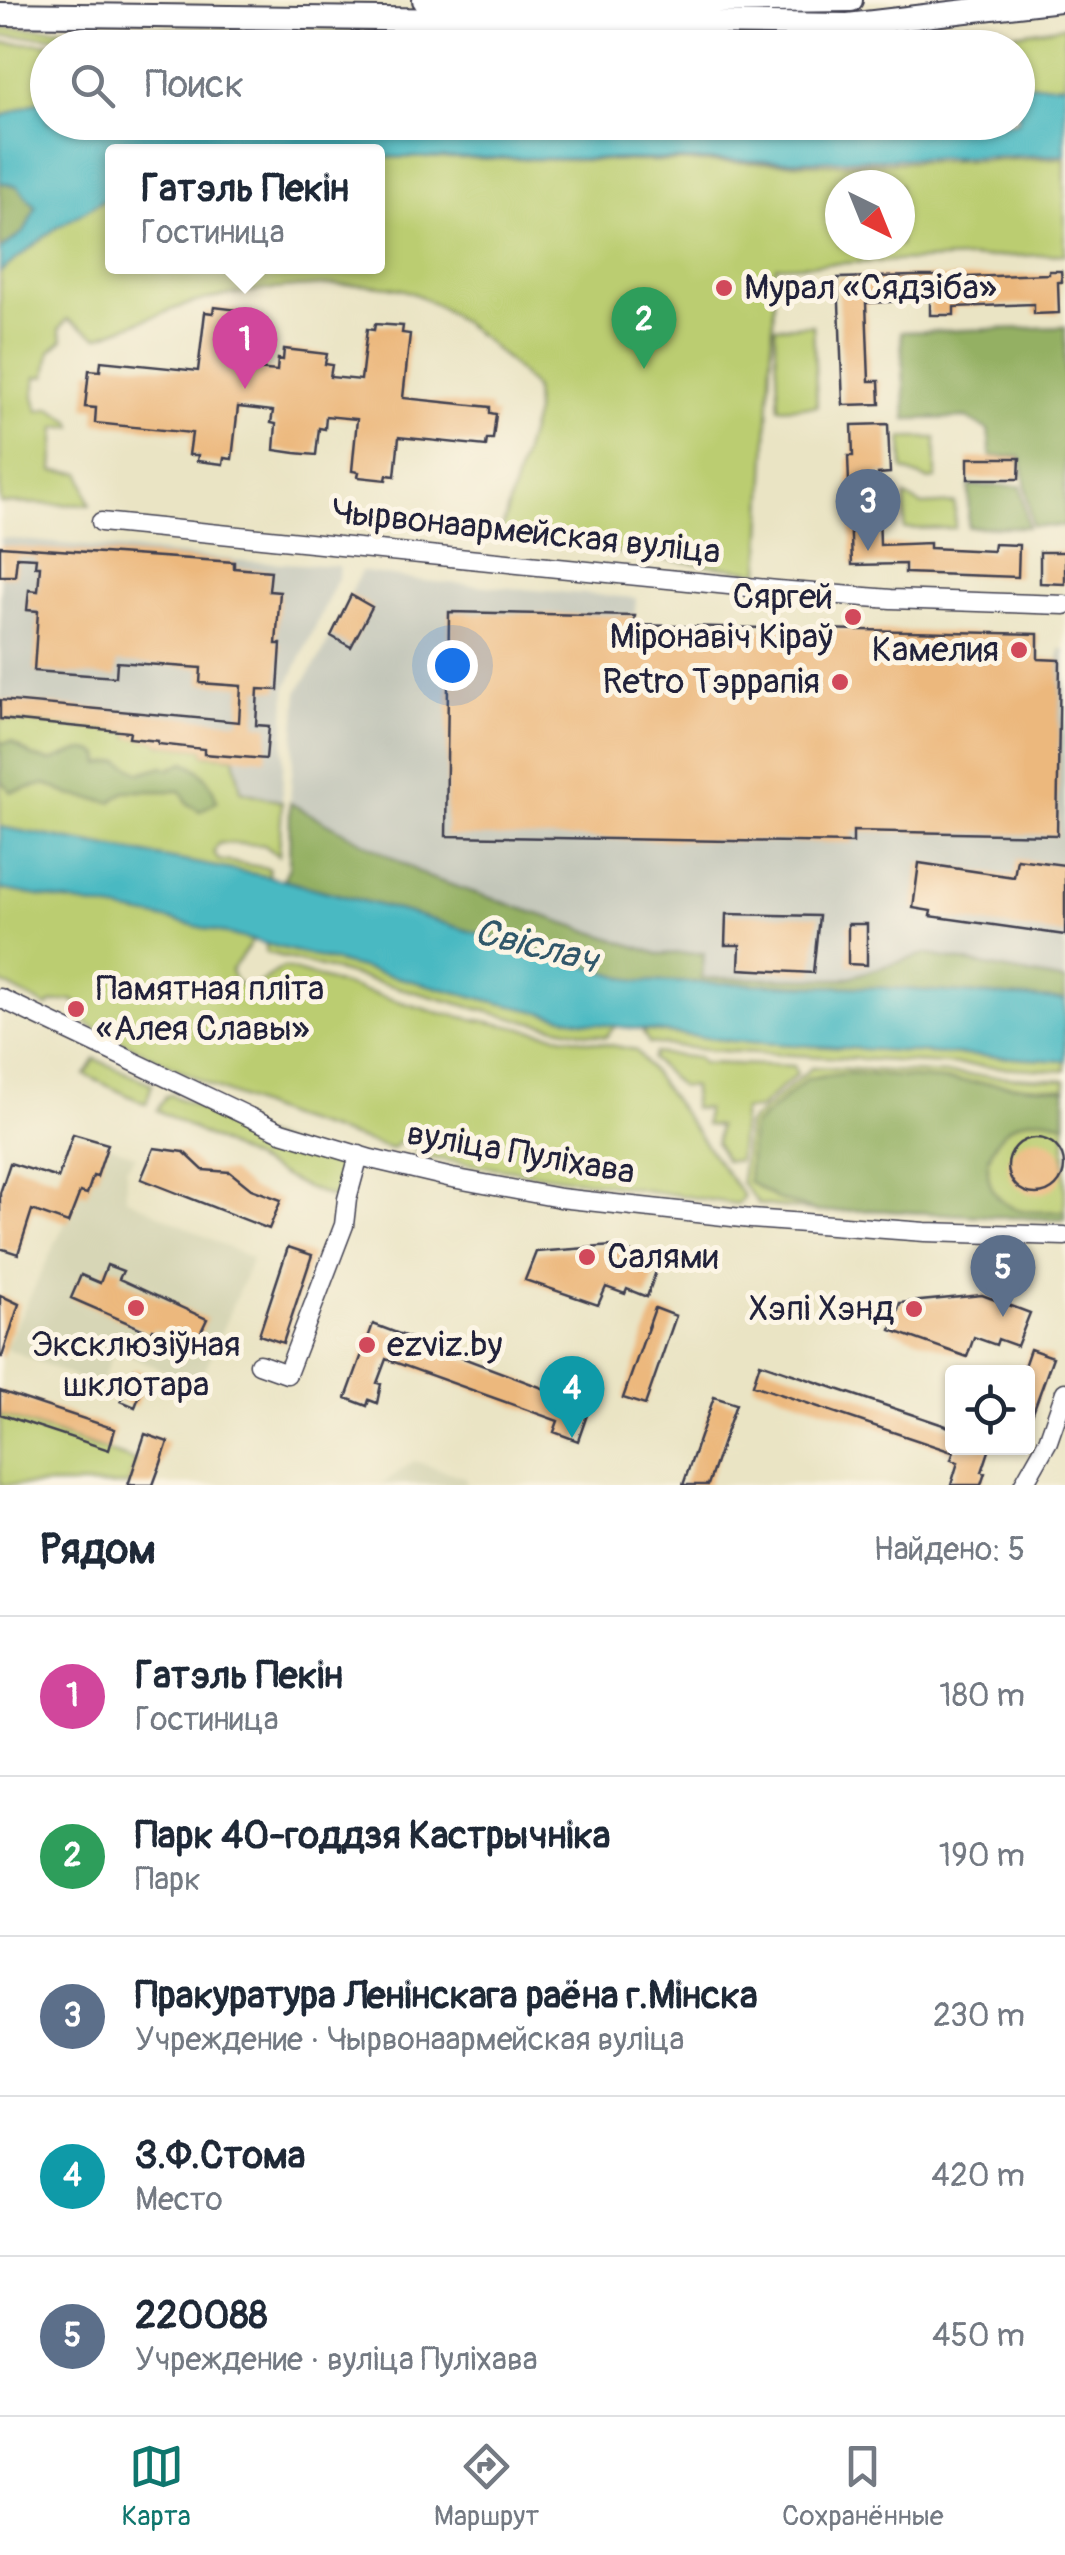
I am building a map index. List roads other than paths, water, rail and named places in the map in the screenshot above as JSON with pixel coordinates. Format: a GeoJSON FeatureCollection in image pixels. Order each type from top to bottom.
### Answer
{"type":"FeatureCollection","features":[{"type":"Feature","properties":{"kind":"main road"},"geometry":{"type":"LineString","coordinates":[[424,0],[851,0]]}},
{"type":"Feature","properties":{"kind":"main road"},"geometry":{"type":"LineString","coordinates":[[0,14],[848,25],[1060,0]]}},
{"type":"Feature","properties":{"kind":"street"},"geometry":{"type":"LineString","coordinates":[[815,0],[816,25]]}},
{"type":"Feature","properties":{"kind":"street","name":"Чырвонаармейская вуліца"},"geometry":{"type":"LineString","coordinates":[[101,522],[796,592],[1065,605]]}},
{"type":"Feature","properties":{"kind":"street","name":"вуліца Пуліхава"},"geometry":{"type":"LineString","coordinates":[[0,998],[280,1132],[365,1157],[560,1198],[636,1207],[789,1223],[1065,1236]]}},
{"type":"Feature","properties":{"kind":"street"},"geometry":{"type":"LineString","coordinates":[[260,1364],[286,1374],[347,1210],[356,1200],[365,1157]]}},
{"type":"Feature","properties":{"kind":"street"},"geometry":{"type":"LineString","coordinates":[[1022,1485],[1048,1441],[1065,1392]]}},
{"type":"Feature","properties":{"kind":"water"},"geometry":{"type":"Polygon","coordinates":[[[1065,84],[1065,155],[795,161],[385,157],[385,144],[105,144],[105,199],[53,230],[0,272],[0,250],[25,231],[36,207],[17,186],[0,182],[0,117],[30,105],[30,140],[1035,140],[1035,85],[1065,84]]]}},
{"type":"Feature","properties":{"kind":"water"},"geometry":{"type":"Polygon","coordinates":[[[0,827],[270,877],[409,913],[636,981],[887,988],[1065,1000],[1065,1061],[732,1041],[591,1023],[499,1003],[176,921],[0,889],[0,827]]]}},
{"type":"Feature","properties":{"kind":"place","name":"Мурал «Сядзіба»"},"geometry":{"type":"Point","coordinates":[724,288]}},
{"type":"Feature","properties":{"kind":"place","name":"Парк 40-годдзя Кастрычніка"},"geometry":{"type":"Point","coordinates":[644,369]}},
{"type":"Feature","properties":{"kind":"place","name":"Гатэль Пекін"},"geometry":{"type":"Point","coordinates":[245,389]}},
{"type":"Feature","properties":{"kind":"place","name":"Пракуратура Ленінскага раёна г.Мінска"},"geometry":{"type":"Point","coordinates":[868,551]}},
{"type":"Feature","properties":{"kind":"place","name":"Сяргей Міронавіч Кіраў"},"geometry":{"type":"Point","coordinates":[853,617]}},
{"type":"Feature","properties":{"kind":"place","name":"Камелия"},"geometry":{"type":"Point","coordinates":[1019,650]}},
{"type":"Feature","properties":{"kind":"place","name":"Retro Тэррапія"},"geometry":{"type":"Point","coordinates":[840,682]}},
{"type":"Feature","properties":{"kind":"place","name":"Памятная пліта «Алея Славы»"},"geometry":{"type":"Point","coordinates":[76,1009]}},
{"type":"Feature","properties":{"kind":"place","name":"Салями"},"geometry":{"type":"Point","coordinates":[587,1257]}},
{"type":"Feature","properties":{"kind":"place","name":"Эксклюзіўная шклотара"},"geometry":{"type":"Point","coordinates":[136,1308]}},
{"type":"Feature","properties":{"kind":"place","name":"Хэпі Хэнд"},"geometry":{"type":"Point","coordinates":[914,1309]}},
{"type":"Feature","properties":{"kind":"place","name":"220088"},"geometry":{"type":"Point","coordinates":[1003,1317]}},
{"type":"Feature","properties":{"kind":"place","name":"ezviz.by"},"geometry":{"type":"Point","coordinates":[367,1345]}},
{"type":"Feature","properties":{"kind":"place","name":"З.Ф.Стома"},"geometry":{"type":"Point","coordinates":[572,1438]}},
{"type":"Feature","properties":{"kind":"water label","name":"Свіслач"},"geometry":{"type":"Point","coordinates":[536,946]}}]}
